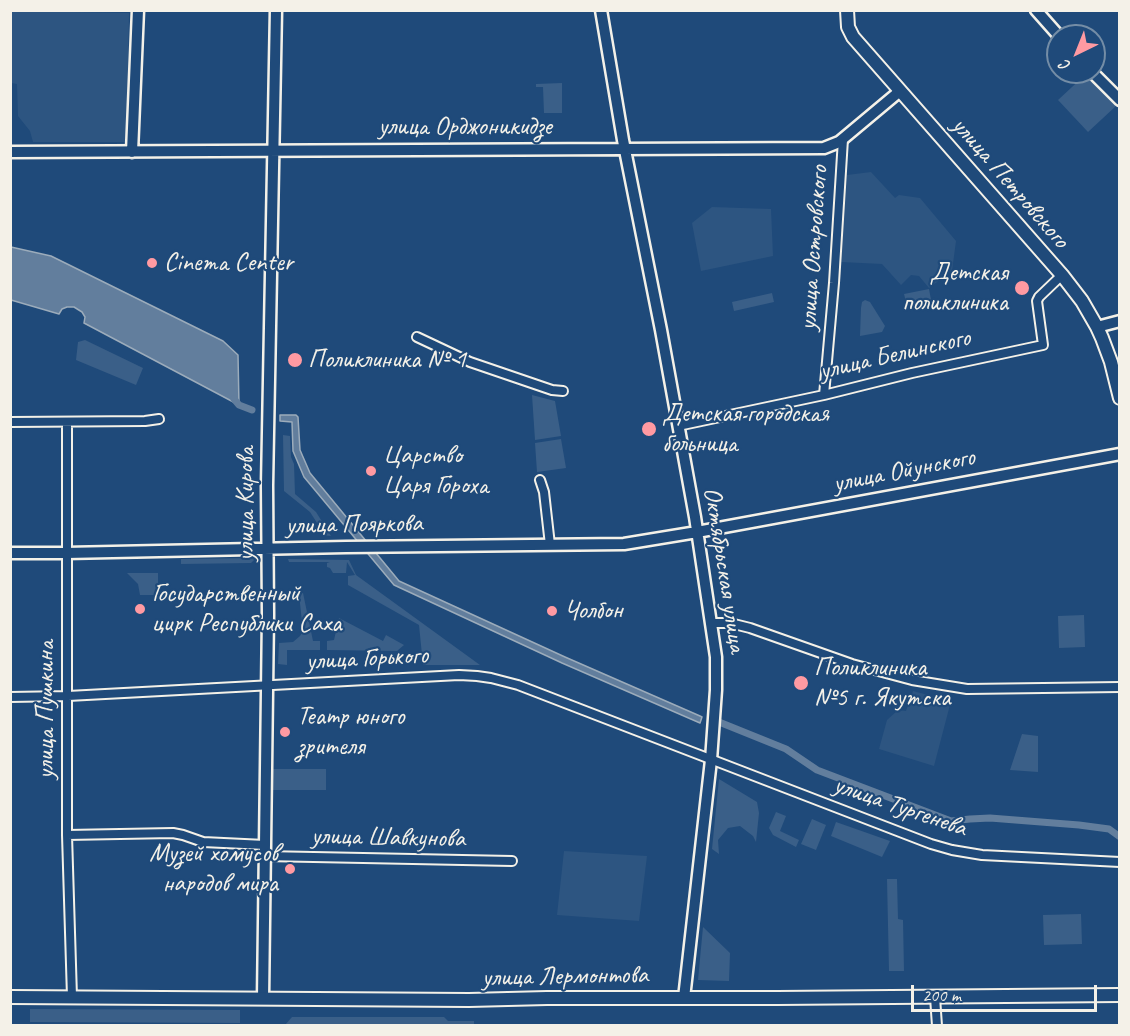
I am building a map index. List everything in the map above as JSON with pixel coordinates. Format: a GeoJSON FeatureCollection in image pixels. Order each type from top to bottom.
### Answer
{"type":"FeatureCollection","features":[{"type":"Feature","properties":{"kind":"main road","name":"улица Петровского"},"geometry":{"type":"LineString","coordinates":[[847,10],[853,37],[1062,275],[1082,301],[1097,327],[1111,362],[1119,398]]}},
{"type":"Feature","properties":{"kind":"main road","name":"улица Лермонтова"},"geometry":{"type":"LineString","coordinates":[[10,997],[469,1000],[1119,995]]}},
{"type":"Feature","properties":{"kind":"street"},"geometry":{"type":"LineString","coordinates":[[132,152],[138,10]]}},
{"type":"Feature","properties":{"kind":"street","name":"улица Кирова"},"geometry":{"type":"LineString","coordinates":[[263,998],[267,549],[276,10]]}},
{"type":"Feature","properties":{"kind":"street","name":"Октябрьская улица"},"geometry":{"type":"LineString","coordinates":[[601,10],[698,532],[716,657],[711,760],[684,998]]}},
{"type":"Feature","properties":{"kind":"street"},"geometry":{"type":"LineString","coordinates":[[1036,10],[1048,24]]}},
{"type":"Feature","properties":{"kind":"street"},"geometry":{"type":"LineString","coordinates":[[1104,84],[1119,100]]}},
{"type":"Feature","properties":{"kind":"street","name":"улица Орджоникидзе"},"geometry":{"type":"LineString","coordinates":[[10,152],[819,148],[830,147],[843,139],[900,90]]}},
{"type":"Feature","properties":{"kind":"street","name":"улица Островского"},"geometry":{"type":"LineString","coordinates":[[824,395],[843,139]]}},
{"type":"Feature","properties":{"kind":"street","name":"улица Белинского"},"geometry":{"type":"LineString","coordinates":[[678,426],[1043,345],[1037,301],[1062,275]]}},
{"type":"Feature","properties":{"kind":"street"},"geometry":{"type":"LineString","coordinates":[[1097,327],[1119,321]]}},
{"type":"Feature","properties":{"kind":"street"},"geometry":{"type":"LineString","coordinates":[[417,337],[470,362],[552,390],[563,391]]}},
{"type":"Feature","properties":{"kind":"street"},"geometry":{"type":"LineString","coordinates":[[10,422],[67,423],[159,419]]}},
{"type":"Feature","properties":{"kind":"street","name":"улица Пушкина"},"geometry":{"type":"LineString","coordinates":[[67,423],[67,835],[72,997]]}},
{"type":"Feature","properties":{"kind":"street","name":"улица Ойунского"},"geometry":{"type":"LineString","coordinates":[[698,532],[1119,454]]}},
{"type":"Feature","properties":{"kind":"street"},"geometry":{"type":"LineString","coordinates":[[540,480],[544,492],[550,545]]}},
{"type":"Feature","properties":{"kind":"street","name":"улица Пояркова"},"geometry":{"type":"LineString","coordinates":[[10,553],[66,554],[387,546],[624,544],[698,532]]}},
{"type":"Feature","properties":{"kind":"street"},"geometry":{"type":"LineString","coordinates":[[712,623],[730,623],[750,628],[852,664],[912,680],[967,689],[1119,687]]}},
{"type":"Feature","properties":{"kind":"street","name":"улица Горького"},"geometry":{"type":"LineString","coordinates":[[10,697],[68,696],[459,675],[484,677],[518,685],[711,760]]}},
{"type":"Feature","properties":{"kind":"street","name":"улица Тургенева"},"geometry":{"type":"LineString","coordinates":[[711,760],[903,834],[952,850],[982,855],[1119,862]]}},
{"type":"Feature","properties":{"kind":"street"},"geometry":{"type":"LineString","coordinates":[[67,835],[172,833],[203,842],[265,844]]}},
{"type":"Feature","properties":{"kind":"street","name":"улица Шавкунова"},"geometry":{"type":"LineString","coordinates":[[264,856],[512,861]]}},
{"type":"Feature","properties":{"kind":"street"},"geometry":{"type":"LineString","coordinates":[[935,997],[937,1026]]}},
{"type":"Feature","properties":{"kind":"shaded area"},"geometry":{"type":"Polygon","coordinates":[[[10,11],[129,13],[127,142],[33,142],[30,131],[18,116],[17,84],[11,83],[10,11]]]}},
{"type":"Feature","properties":{"kind":"shaded area"},"geometry":{"type":"Polygon","coordinates":[[[562,83],[562,113],[544,113],[543,87],[536,87],[536,84],[562,83]]]}},
{"type":"Feature","properties":{"kind":"shaded area"},"geometry":{"type":"Polygon","coordinates":[[[1075,84],[1095,84],[1116,106],[1088,132],[1058,100],[1075,84]]]}},
{"type":"Feature","properties":{"kind":"shaded area"},"geometry":{"type":"Polygon","coordinates":[[[871,172],[895,198],[899,195],[920,198],[956,241],[952,271],[929,288],[919,276],[911,275],[901,285],[882,264],[841,262],[847,175],[871,172]]]}},
{"type":"Feature","properties":{"kind":"shaded area"},"geometry":{"type":"Polygon","coordinates":[[[712,207],[771,209],[773,256],[701,271],[692,223],[712,207]]]}},
{"type":"Feature","properties":{"kind":"shaded area"},"geometry":{"type":"Polygon","coordinates":[[[11,247],[51,256],[223,341],[238,355],[239,405],[84,323],[85,317],[82,312],[74,307],[62,309],[59,314],[11,300],[11,247]]]}},
{"type":"Feature","properties":{"kind":"shaded area"},"geometry":{"type":"Polygon","coordinates":[[[929,289],[932,305],[908,310],[904,294],[929,289]]]}},
{"type":"Feature","properties":{"kind":"shaded area"},"geometry":{"type":"Polygon","coordinates":[[[772,293],[774,302],[734,311],[732,302],[772,293]]]}},
{"type":"Feature","properties":{"kind":"shaded area"},"geometry":{"type":"Polygon","coordinates":[[[865,300],[870,302],[885,326],[882,332],[860,336],[861,308],[865,300]]]}},
{"type":"Feature","properties":{"kind":"shaded area"},"geometry":{"type":"Polygon","coordinates":[[[85,340],[143,368],[136,385],[76,360],[78,342],[85,340]]]}},
{"type":"Feature","properties":{"kind":"shaded area"},"geometry":{"type":"Polygon","coordinates":[[[532,395],[555,401],[561,436],[535,440],[532,395]]]}},
{"type":"Feature","properties":{"kind":"shaded area"},"geometry":{"type":"Polygon","coordinates":[[[280,415],[298,417],[300,450],[310,473],[399,581],[700,716],[702,717],[700,723],[562,663],[394,585],[304,477],[293,451],[292,422],[280,421],[280,415]]]}},
{"type":"Feature","properties":{"kind":"shaded area"},"geometry":{"type":"Polygon","coordinates":[[[283,435],[290,436],[295,494],[316,512],[331,536],[321,535],[321,529],[310,512],[284,491],[283,435]]]}},
{"type":"Feature","properties":{"kind":"shaded area"},"geometry":{"type":"Polygon","coordinates":[[[561,439],[566,468],[537,472],[535,443],[561,439]]]}},
{"type":"Feature","properties":{"kind":"shaded area"},"geometry":{"type":"Polygon","coordinates":[[[256,558],[251,563],[181,564],[181,559],[256,558]]]}},
{"type":"Feature","properties":{"kind":"shaded area"},"geometry":{"type":"Polygon","coordinates":[[[288,559],[349,560],[356,575],[480,665],[423,665],[419,625],[348,585],[348,576],[355,575],[347,562],[346,573],[333,573],[327,567],[327,563],[330,562],[289,562],[288,559]]]}},
{"type":"Feature","properties":{"kind":"shaded area"},"geometry":{"type":"Polygon","coordinates":[[[127,573],[158,573],[158,595],[140,595],[138,584],[127,573]]]}},
{"type":"Feature","properties":{"kind":"shaded area"},"geometry":{"type":"Polygon","coordinates":[[[303,593],[313,641],[320,641],[320,650],[287,650],[287,665],[278,664],[279,643],[293,642],[303,631],[299,594],[303,593]]]}},
{"type":"Feature","properties":{"kind":"shaded area"},"geometry":{"type":"Polygon","coordinates":[[[1084,615],[1085,647],[1059,648],[1058,616],[1084,615]]]}},
{"type":"Feature","properties":{"kind":"shaded area"},"geometry":{"type":"Polygon","coordinates":[[[339,618],[383,641],[386,635],[404,645],[397,651],[327,650],[327,641],[334,640],[339,618]]]}},
{"type":"Feature","properties":{"kind":"shaded area"},"geometry":{"type":"Polygon","coordinates":[[[913,691],[951,701],[934,766],[879,749],[887,720],[898,710],[906,711],[913,691]]]}},
{"type":"Feature","properties":{"kind":"shaded area"},"geometry":{"type":"Polygon","coordinates":[[[1022,734],[1038,736],[1038,772],[1010,770],[1022,734]]]}},
{"type":"Feature","properties":{"kind":"shaded area"},"geometry":{"type":"Polygon","coordinates":[[[268,769],[326,769],[326,790],[268,790],[268,769]]]}},
{"type":"Feature","properties":{"kind":"shaded area"},"geometry":{"type":"Polygon","coordinates":[[[719,779],[757,802],[759,813],[756,842],[753,836],[740,826],[728,828],[718,840],[719,854],[712,849],[719,779]]]}},
{"type":"Feature","properties":{"kind":"shaded area"},"geometry":{"type":"Polygon","coordinates":[[[776,812],[786,816],[780,831],[799,840],[796,847],[773,835],[769,828],[776,812]]]}},
{"type":"Feature","properties":{"kind":"shaded area"},"geometry":{"type":"Polygon","coordinates":[[[812,819],[826,825],[816,850],[801,844],[812,819]]]}},
{"type":"Feature","properties":{"kind":"shaded area"},"geometry":{"type":"Polygon","coordinates":[[[836,822],[890,841],[882,857],[831,836],[836,822]]]}},
{"type":"Feature","properties":{"kind":"shaded area"},"geometry":{"type":"Polygon","coordinates":[[[564,851],[647,856],[639,921],[557,915],[564,851]]]}},
{"type":"Feature","properties":{"kind":"shaded area"},"geometry":{"type":"Polygon","coordinates":[[[887,879],[897,879],[898,919],[903,920],[904,971],[889,971],[887,879]]]}},
{"type":"Feature","properties":{"kind":"shaded area"},"geometry":{"type":"Polygon","coordinates":[[[1081,914],[1082,944],[1044,945],[1043,915],[1081,914]]]}},
{"type":"Feature","properties":{"kind":"shaded area"},"geometry":{"type":"Polygon","coordinates":[[[703,927],[730,953],[729,981],[698,980],[703,927]]]}},
{"type":"Feature","properties":{"kind":"shaded area"},"geometry":{"type":"Polygon","coordinates":[[[30,1009],[240,1010],[240,1023],[30,1022],[30,1009]]]}},
{"type":"Feature","properties":{"kind":"shaded area"},"geometry":{"type":"Polygon","coordinates":[[[292,1017],[444,1017],[448,1021],[474,1021],[474,1025],[285,1025],[292,1017]]]}},
{"type":"Feature","properties":{"kind":"waterway"},"geometry":{"type":"LineString","coordinates":[[234,399],[239,405],[252,410]]}},
{"type":"Feature","properties":{"kind":"waterway"},"geometry":{"type":"LineString","coordinates":[[719,722],[786,749],[817,770],[951,821],[990,818],[1079,825],[1109,829],[1120,837]]}},
{"type":"Feature","properties":{"kind":"place","name":"Cinema Center"},"geometry":{"type":"Point","coordinates":[152,263]}},
{"type":"Feature","properties":{"kind":"place","name":"Детская поликлиника"},"geometry":{"type":"Point","coordinates":[1022,288]}},
{"type":"Feature","properties":{"kind":"place","name":"Поликлиника № 1"},"geometry":{"type":"Point","coordinates":[295,360]}},
{"type":"Feature","properties":{"kind":"place","name":"Детская городская больница"},"geometry":{"type":"Point","coordinates":[649,429]}},
{"type":"Feature","properties":{"kind":"place","name":"Царство Царя Гороха"},"geometry":{"type":"Point","coordinates":[371,471]}},
{"type":"Feature","properties":{"kind":"place","name":"Государственный цирк Республики Саха"},"geometry":{"type":"Point","coordinates":[140,609]}},
{"type":"Feature","properties":{"kind":"place","name":"Чолбон"},"geometry":{"type":"Point","coordinates":[552,611]}},
{"type":"Feature","properties":{"kind":"place","name":"Поликлиника №5 г. Якутска"},"geometry":{"type":"Point","coordinates":[801,683]}},
{"type":"Feature","properties":{"kind":"place","name":"Театр юного зрителя"},"geometry":{"type":"Point","coordinates":[285,732]}},
{"type":"Feature","properties":{"kind":"place","name":"Музей хомусов народов мира"},"geometry":{"type":"Point","coordinates":[290,869]}}]}
